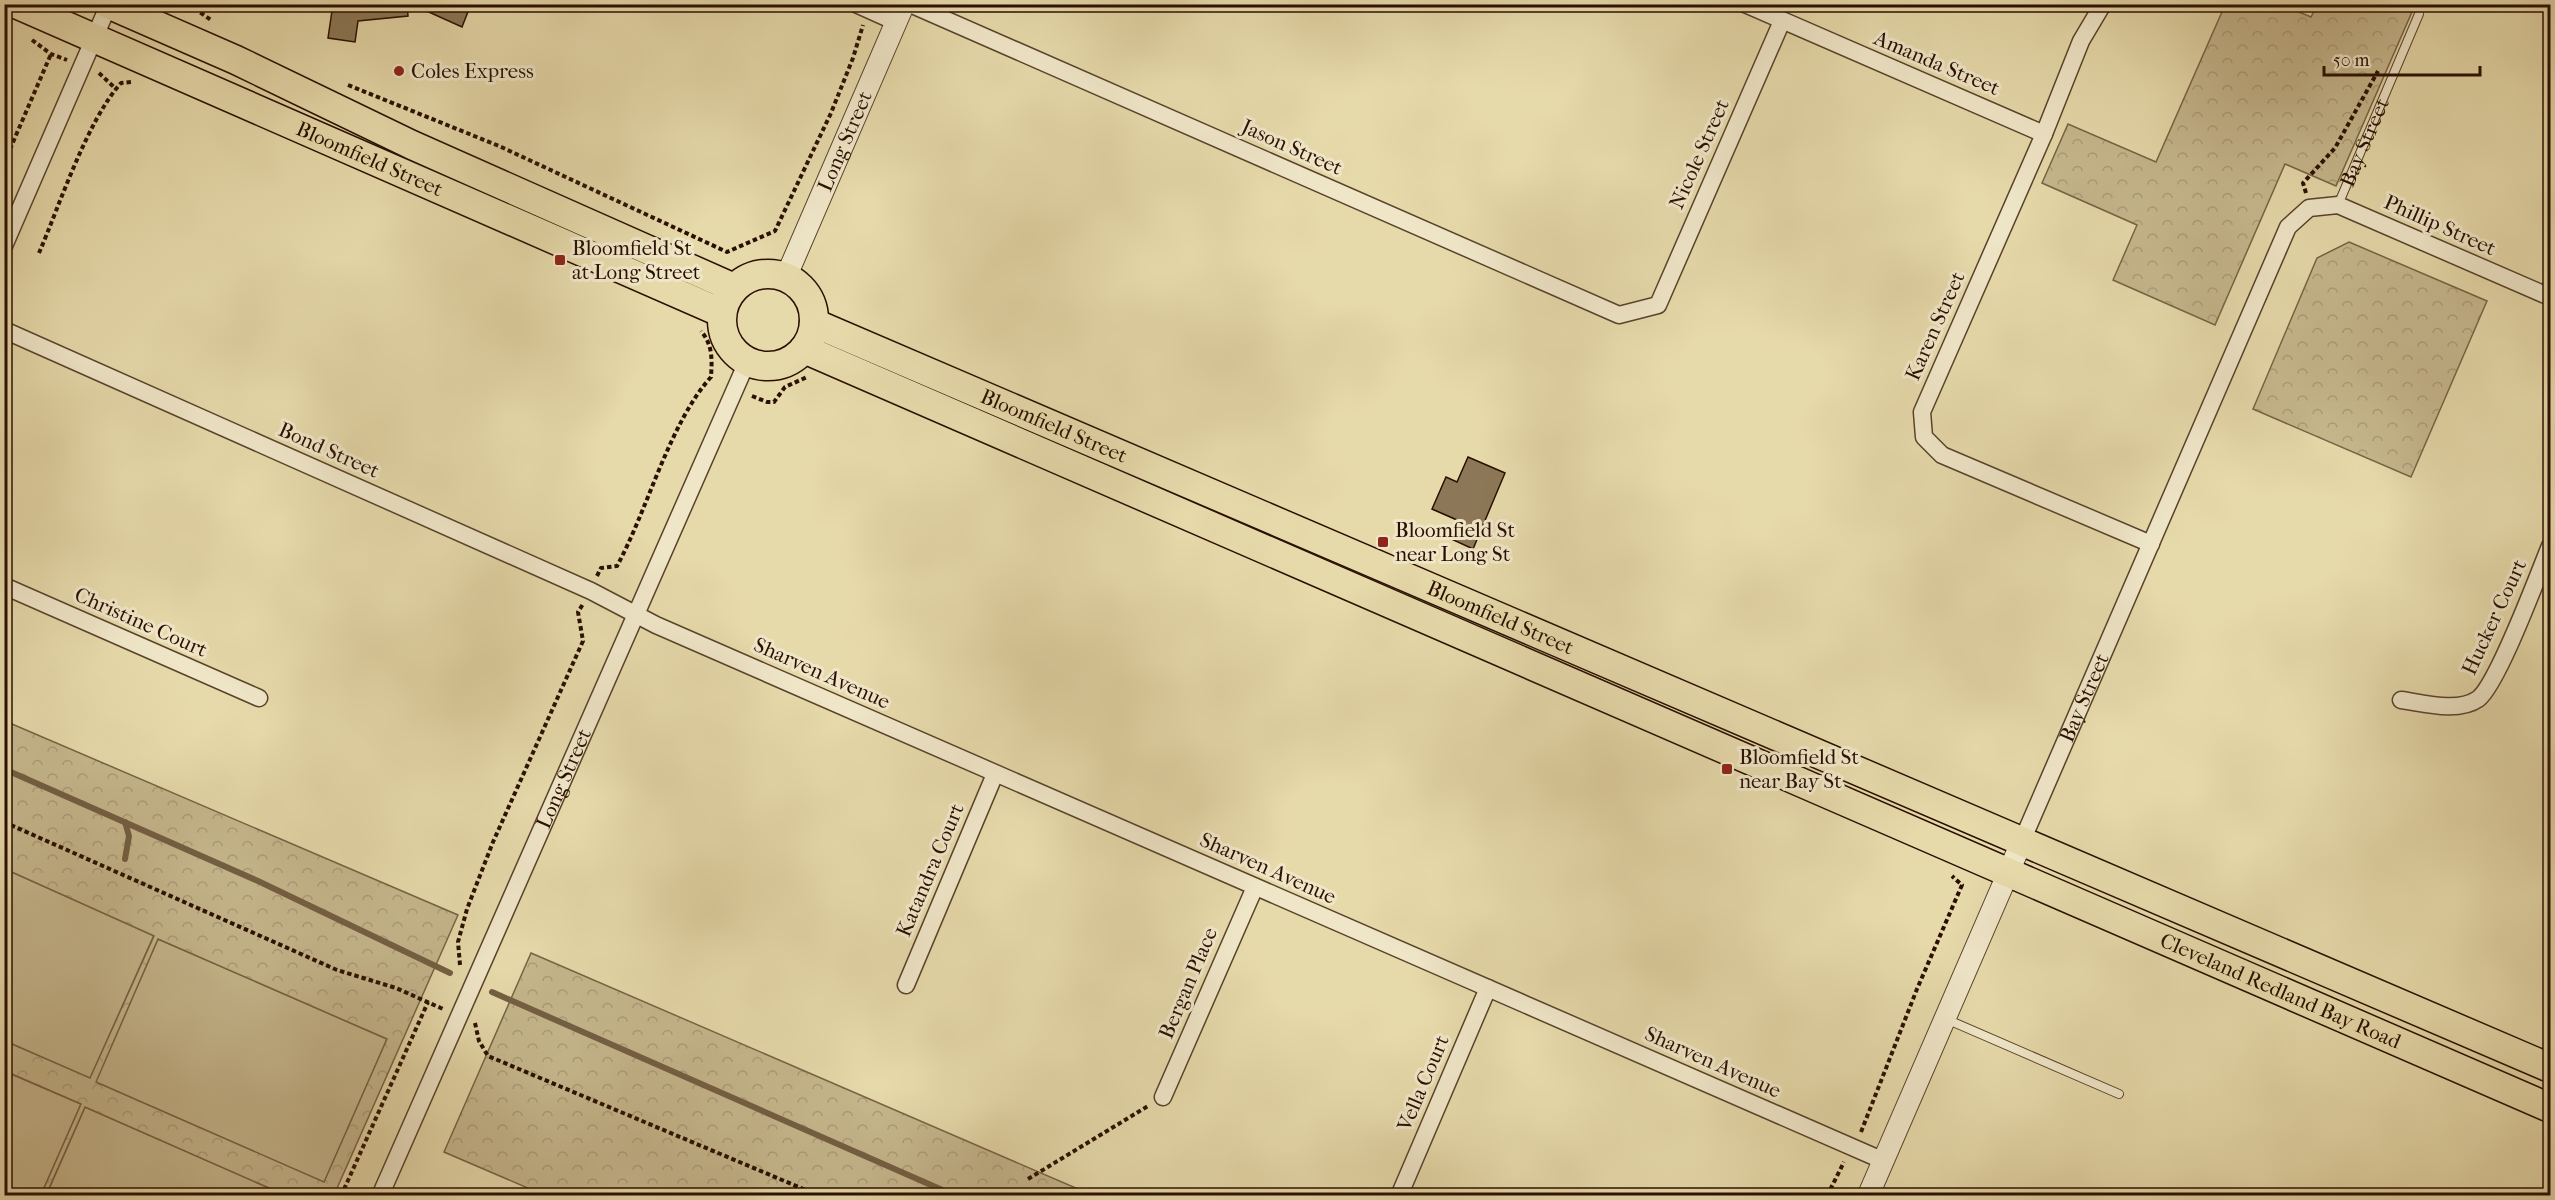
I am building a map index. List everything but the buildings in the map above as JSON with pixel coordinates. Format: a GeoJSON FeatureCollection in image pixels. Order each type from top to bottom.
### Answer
{"type":"FeatureCollection","features":[{"type":"Feature","properties":{"kind":"highway","name":"Bloomfield Street"},"geometry":{"type":"LineString","coordinates":[[16,4],[710,321]]}},
{"type":"Feature","properties":{"kind":"highway","name":"Bloomfield Street"},"geometry":{"type":"LineString","coordinates":[[108,5],[156,15],[412,145],[734,288]]}},
{"type":"Feature","properties":{"kind":"highway"},"geometry":{"type":"LineString","coordinates":[[772,273],[798,284],[807,295],[813,308],[814,323],[804,349],[792,359],[777,365],[762,366],[747,362],[735,353],[726,342],[722,328],[710,321],[734,288],[745,279],[758,274],[772,273]]}},
{"type":"Feature","properties":{"kind":"highway","name":"Bloomfield Street"},"geometry":{"type":"LineString","coordinates":[[814,323],[2022,841]]}},
{"type":"Feature","properties":{"kind":"highway","name":"Bloomfield Street"},"geometry":{"type":"LineString","coordinates":[[804,349],[2008,873]]}},
{"type":"Feature","properties":{"kind":"highway","name":"Cleveland Redland Bay Road"},"geometry":{"type":"LineString","coordinates":[[2022,841],[2550,1068]]}},
{"type":"Feature","properties":{"kind":"highway","name":"Cleveland Redland Bay Road"},"geometry":{"type":"LineString","coordinates":[[2008,873],[2550,1108]]}},
{"type":"Feature","properties":{"kind":"street","name":"Jason Street"},"geometry":{"type":"LineString","coordinates":[[910,4],[1619,315],[1658,305]]}},
{"type":"Feature","properties":{"kind":"street","name":"Amanda Street"},"geometry":{"type":"LineString","coordinates":[[1745,4],[2044,134]]}},
{"type":"Feature","properties":{"kind":"street","name":"Karen Street"},"geometry":{"type":"LineString","coordinates":[[2103,4],[2081,41],[2044,134],[1922,412],[1924,437],[1942,455],[2151,544]]}},
{"type":"Feature","properties":{"kind":"street"},"geometry":{"type":"LineString","coordinates":[[4,246],[108,5]]}},
{"type":"Feature","properties":{"kind":"street"},"geometry":{"type":"LineString","coordinates":[[863,7],[900,13]]}},
{"type":"Feature","properties":{"kind":"street","name":"Long Street"},"geometry":{"type":"LineString","coordinates":[[786,277],[900,13]]}},
{"type":"Feature","properties":{"kind":"street","name":"Nicole Street"},"geometry":{"type":"LineString","coordinates":[[1658,305],[1782,21]]}},
{"type":"Feature","properties":{"kind":"street","name":"Phillip Street"},"geometry":{"type":"LineString","coordinates":[[2309,208],[2338,205],[2550,297]]}},
{"type":"Feature","properties":{"kind":"street","name":"Bay Street"},"geometry":{"type":"LineString","coordinates":[[1869,1196],[2289,227],[2309,208]]}},
{"type":"Feature","properties":{"kind":"street","name":"Bond Street"},"geometry":{"type":"LineString","coordinates":[[4,330],[635,612]]}},
{"type":"Feature","properties":{"kind":"street","name":"Long Street"},"geometry":{"type":"LineString","coordinates":[[380,1196],[635,612],[747,362]]}},
{"type":"Feature","properties":{"kind":"street","name":"Hucker Court"},"geometry":{"type":"LineString","coordinates":[[2401,700],[2454,706],[2477,699],[2493,680],[2550,546]]}},
{"type":"Feature","properties":{"kind":"street","name":"Christine Court"},"geometry":{"type":"LineString","coordinates":[[4,586],[259,698]]}},
{"type":"Feature","properties":{"kind":"street","name":"Sharven Avenue"},"geometry":{"type":"LineString","coordinates":[[635,612],[656,625],[1884,1161]]}},
{"type":"Feature","properties":{"kind":"street","name":"Katandra Court"},"geometry":{"type":"LineString","coordinates":[[906,985],[995,774]]}},
{"type":"Feature","properties":{"kind":"street","name":"Bergan Place"},"geometry":{"type":"LineString","coordinates":[[1163,1097],[1255,886]]}},
{"type":"Feature","properties":{"kind":"street","name":"Vella Court"},"geometry":{"type":"LineString","coordinates":[[1400,1196],[1488,988]]}},
{"type":"Feature","properties":{"kind":"lane","name":"Bay Street"},"geometry":{"type":"LineString","coordinates":[[2338,205],[2419,14]]}},
{"type":"Feature","properties":{"kind":"lane"},"geometry":{"type":"LineString","coordinates":[[1945,1018],[2119,1094]]}},
{"type":"Feature","properties":{"kind":"path"},"geometry":{"type":"LineString","coordinates":[[188,4],[213,22]]}},
{"type":"Feature","properties":{"kind":"path"},"geometry":{"type":"LineString","coordinates":[[344,83],[499,146],[727,252],[775,231],[831,113],[863,7]]}},
{"type":"Feature","properties":{"kind":"path"},"geometry":{"type":"LineString","coordinates":[[31,38],[51,54],[102,74],[116,89]]}},
{"type":"Feature","properties":{"kind":"path"},"geometry":{"type":"LineString","coordinates":[[4,163],[51,54]]}},
{"type":"Feature","properties":{"kind":"path"},"geometry":{"type":"LineString","coordinates":[[2309,208],[2303,183],[2335,148],[2378,69]]}},
{"type":"Feature","properties":{"kind":"path"},"geometry":{"type":"LineString","coordinates":[[39,253],[94,124],[121,83],[134,82]]}},
{"type":"Feature","properties":{"kind":"path"},"geometry":{"type":"LineString","coordinates":[[456,976],[460,965],[458,942],[466,909],[493,842],[583,641],[578,612],[601,568],[617,566],[681,426],[698,392],[711,377],[712,353],[707,338],[710,321]]}},
{"type":"Feature","properties":{"kind":"path"},"geometry":{"type":"LineString","coordinates":[[4,822],[337,970],[396,988],[443,1009],[447,998]]}},
{"type":"Feature","properties":{"kind":"path"},"geometry":{"type":"LineString","coordinates":[[1827,1196],[1835,1176],[1854,1148],[1917,989],[1962,885]]}},
{"type":"Feature","properties":{"kind":"path"},"geometry":{"type":"LineString","coordinates":[[341,1196],[428,1002]]}},
{"type":"Feature","properties":{"kind":"path"},"geometry":{"type":"LineString","coordinates":[[475,1023],[479,1041],[488,1056],[820,1196]]}},
{"type":"Feature","properties":{"kind":"path"},"geometry":{"type":"LineString","coordinates":[[1028,1179],[1163,1097]]}},
{"type":"Feature","properties":{"kind":"green space"},"geometry":{"type":"Polygon","coordinates":[[[2225,5],[2282,5],[2311,17],[2317,5],[2415,5],[2336,186],[2285,164],[2215,325],[2113,280],[2137,225],[2042,183],[2068,124],[2156,162],[2225,5]]]}},
{"type":"Feature","properties":{"kind":"green space"},"geometry":{"type":"Polygon","coordinates":[[[2349,242],[2487,301],[2411,477],[2253,409],[2317,258],[2349,242]]]}},
{"type":"Feature","properties":{"kind":"green space"},"geometry":{"type":"Polygon","coordinates":[[[5,721],[458,915],[334,1195],[285,1195],[85,1107],[46,1195],[41,1195],[81,1104],[5,1071],[5,1041],[90,1078],[154,936],[5,869],[5,721]],[[158,939],[96,1082],[324,1182],[387,1039],[158,939]]]}},
{"type":"Feature","properties":{"kind":"green space"},"geometry":{"type":"Polygon","coordinates":[[[5,869],[154,935],[90,1079],[5,1041],[5,869]]]}},
{"type":"Feature","properties":{"kind":"green space"},"geometry":{"type":"Polygon","coordinates":[[[158,939],[387,1039],[324,1183],[95,1082],[158,939]]]}},
{"type":"Feature","properties":{"kind":"green space"},"geometry":{"type":"Polygon","coordinates":[[[531,953],[1092,1195],[544,1195],[444,1152],[531,953]]]}},
{"type":"Feature","properties":{"kind":"green space"},"geometry":{"type":"Polygon","coordinates":[[[4,1071],[81,1104],[41,1195],[5,1195],[4,1071]]]}},
{"type":"Feature","properties":{"kind":"green space"},"geometry":{"type":"Polygon","coordinates":[[[85,1107],[285,1195],[46,1196],[85,1107]]]}},
{"type":"Feature","properties":{"kind":"waterway"},"geometry":{"type":"LineString","coordinates":[[4,769],[258,881],[450,973]]}},
{"type":"Feature","properties":{"kind":"waterway"},"geometry":{"type":"LineString","coordinates":[[125,822],[129,836],[125,859]]}},
{"type":"Feature","properties":{"kind":"waterway"},"geometry":{"type":"LineString","coordinates":[[492,992],[956,1196]]}},
{"type":"Feature","properties":{"kind":"place","name":"Coles Express"},"geometry":{"type":"Point","coordinates":[399,71]}},
{"type":"Feature","properties":{"kind":"place","name":"Bloomfield St at Long Street"},"geometry":{"type":"Point","coordinates":[560,260]}},
{"type":"Feature","properties":{"kind":"place","name":"Bloomfield St near Long St"},"geometry":{"type":"Point","coordinates":[1383,542]}},
{"type":"Feature","properties":{"kind":"place","name":"Bloomfield St near Bay St"},"geometry":{"type":"Point","coordinates":[1727,769]}}]}
